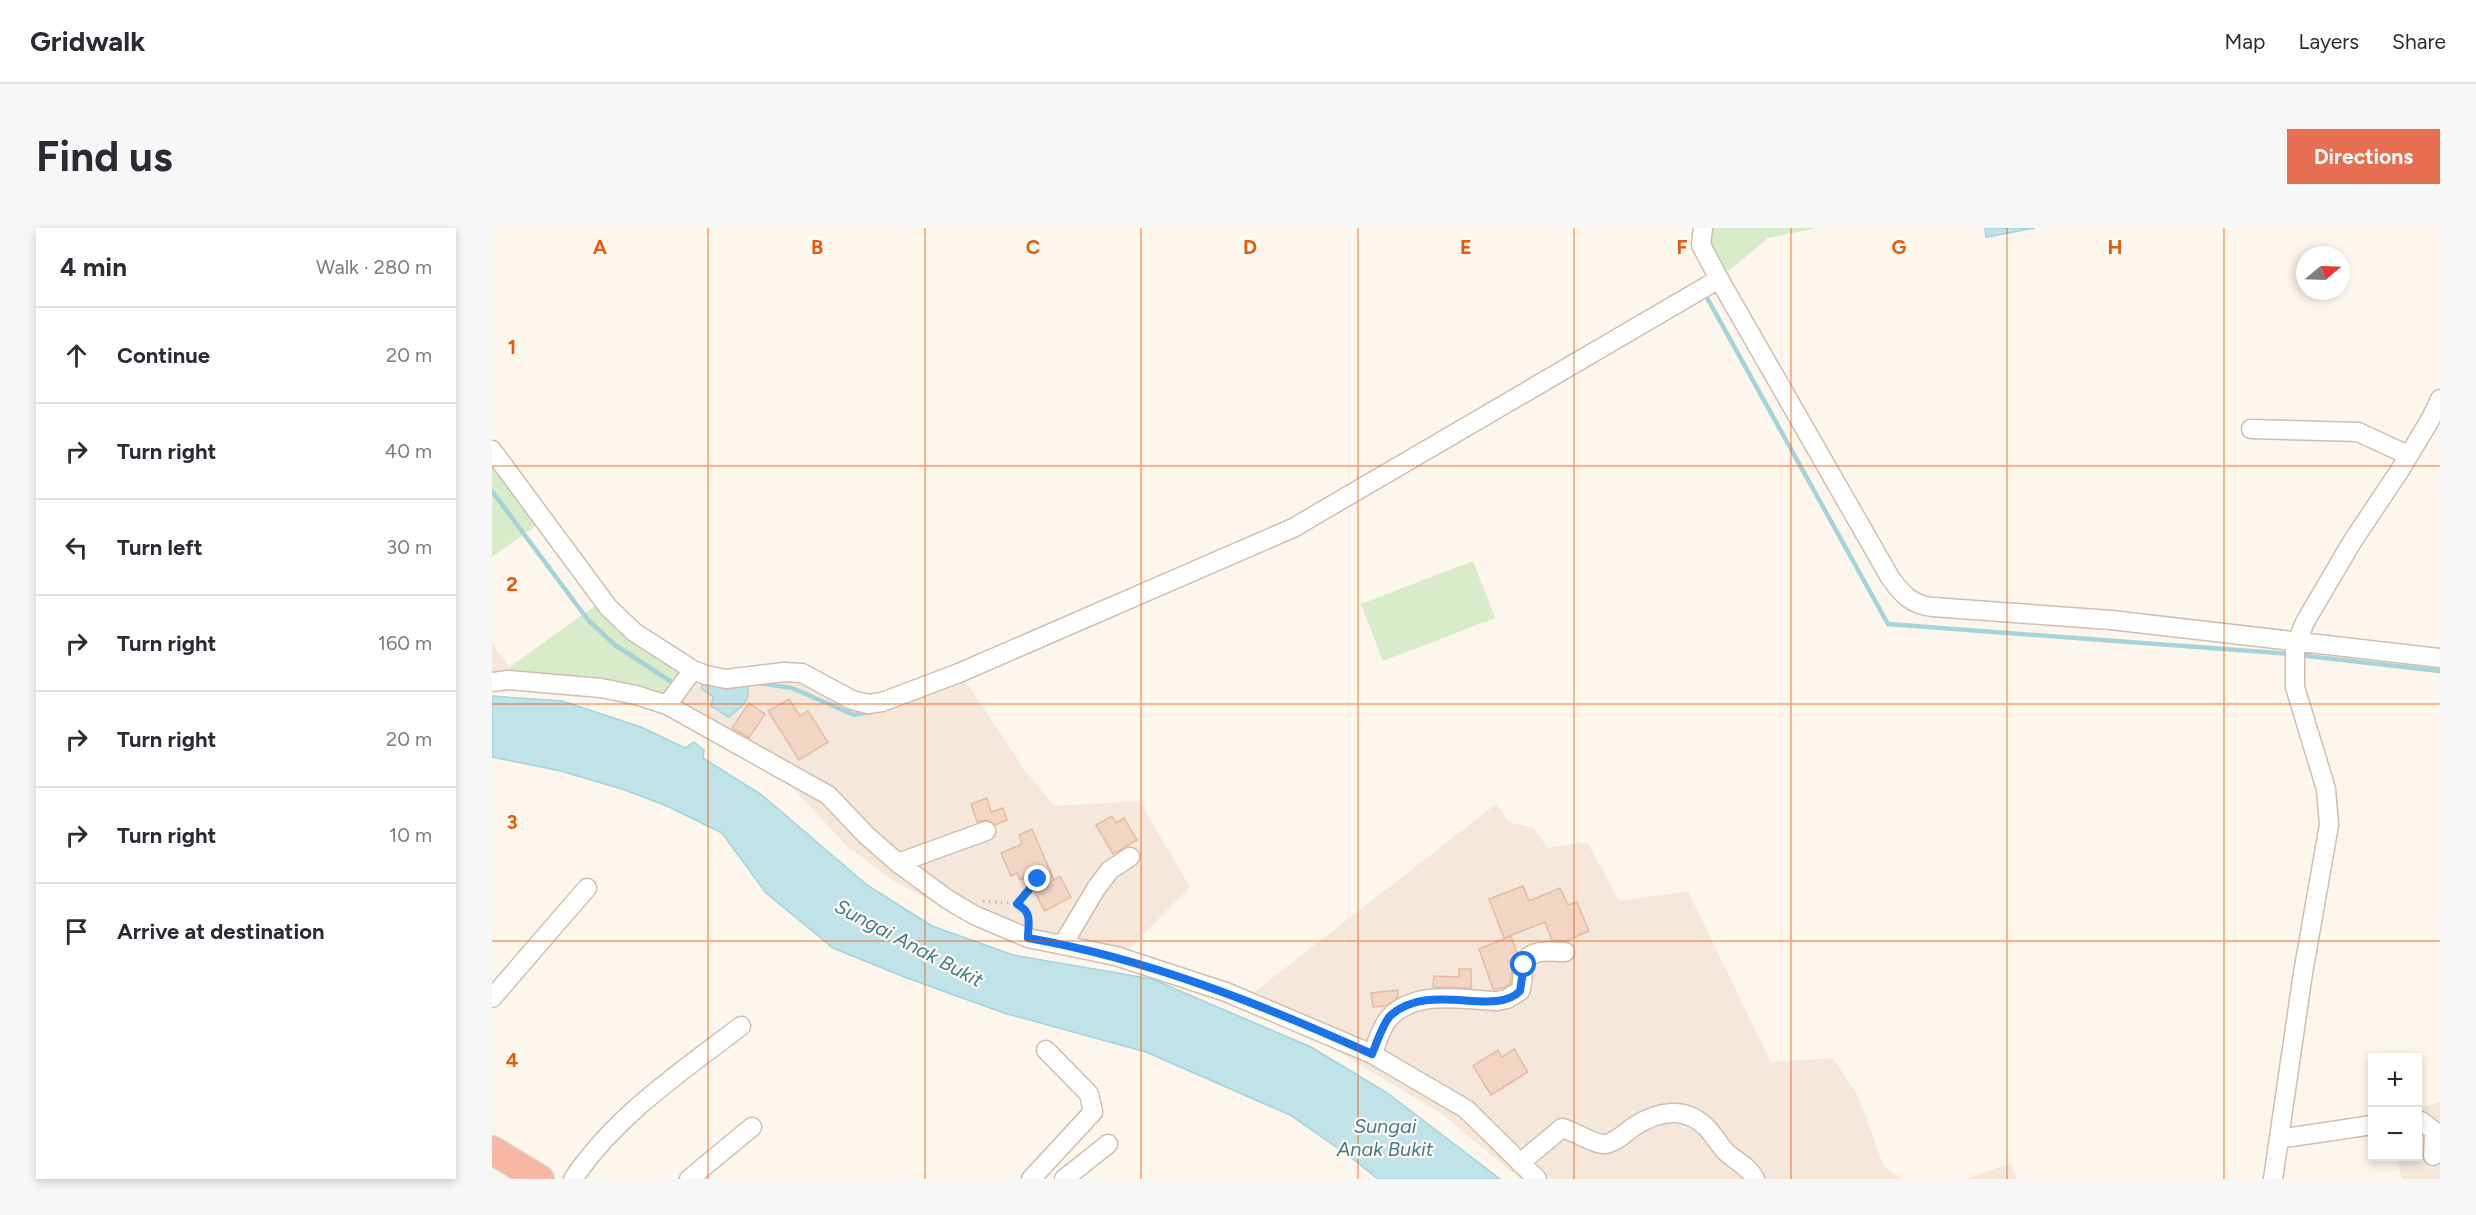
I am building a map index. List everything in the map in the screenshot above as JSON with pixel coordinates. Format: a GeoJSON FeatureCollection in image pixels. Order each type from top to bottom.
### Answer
{"type":"FeatureCollection","features":[{"type":"Feature","properties":{"kind":"highway"},"geometry":{"type":"LineString","coordinates":[[492,1150],[540,1179]]}},
{"type":"Feature","properties":{"kind":"street"},"geometry":{"type":"LineString","coordinates":[[1703,228],[1701,245],[1719,279],[1891,579],[1903,595],[1914,603],[1933,608],[2111,620],[2295,649],[2440,658]]}},
{"type":"Feature","properties":{"kind":"street"},"geometry":{"type":"LineString","coordinates":[[492,450],[608,607],[634,632],[693,670],[706,675],[726,679],[784,672],[802,673],[852,700],[868,704],[882,702],[959,672],[1293,528],[1719,279]]}},
{"type":"Feature","properties":{"kind":"street"},"geometry":{"type":"LineString","coordinates":[[2273,1179],[2301,983],[2329,825],[2326,789],[2296,693],[2295,649],[2346,552],[2430,420],[2440,399]]}},
{"type":"Feature","properties":{"kind":"street"},"geometry":{"type":"LineString","coordinates":[[2251,429],[2358,432],[2408,455]]}},
{"type":"Feature","properties":{"kind":"street"},"geometry":{"type":"LineString","coordinates":[[667,705],[693,670]]}},
{"type":"Feature","properties":{"kind":"street"},"geometry":{"type":"LineString","coordinates":[[492,682],[508,680],[601,688],[636,695],[667,705],[828,795],[866,835],[898,863],[956,904],[1028,938],[1116,956],[1226,992],[1372,1054],[1466,1109],[1537,1179]]}},
{"type":"Feature","properties":{"kind":"street"},"geometry":{"type":"LineString","coordinates":[[898,863],[986,831]]}},
{"type":"Feature","properties":{"kind":"street"},"geometry":{"type":"LineString","coordinates":[[1063,944],[1097,887],[1110,870],[1130,856]]}},
{"type":"Feature","properties":{"kind":"street"},"geometry":{"type":"LineString","coordinates":[[492,998],[587,888]]}},
{"type":"Feature","properties":{"kind":"street"},"geometry":{"type":"LineString","coordinates":[[1372,1054],[1389,1017],[1412,1002],[1431,999],[1507,999],[1520,991],[1524,965],[1531,954],[1565,952]]}},
{"type":"Feature","properties":{"kind":"street"},"geometry":{"type":"LineString","coordinates":[[573,1179],[612,1130],[741,1026]]}},
{"type":"Feature","properties":{"kind":"street"},"geometry":{"type":"LineString","coordinates":[[1031,1179],[1094,1112],[1089,1094],[1046,1050]]}},
{"type":"Feature","properties":{"kind":"street"},"geometry":{"type":"LineString","coordinates":[[1520,1163],[1562,1128],[1603,1144],[1611,1142],[1641,1122],[1664,1113],[1679,1111],[1690,1115],[1707,1127],[1726,1152],[1750,1170],[1755,1179]]}},
{"type":"Feature","properties":{"kind":"street"},"geometry":{"type":"LineString","coordinates":[[2422,1122],[2434,1131],[2433,1156]]}},
{"type":"Feature","properties":{"kind":"street"},"geometry":{"type":"LineString","coordinates":[[2279,1139],[2368,1126]]}},
{"type":"Feature","properties":{"kind":"street"},"geometry":{"type":"LineString","coordinates":[[688,1179],[752,1127]]}},
{"type":"Feature","properties":{"kind":"street"},"geometry":{"type":"LineString","coordinates":[[1064,1179],[1108,1144]]}},
{"type":"Feature","properties":{"kind":"path"},"geometry":{"type":"LineString","coordinates":[[1028,938],[1029,914],[1027,909],[1017,904],[1038,879]]}},
{"type":"Feature","properties":{"kind":"shaded area"},"geometry":{"type":"Polygon","coordinates":[[[492,643],[510,668],[508,681],[492,683],[492,643]]]}},
{"type":"Feature","properties":{"kind":"shaded area"},"geometry":{"type":"Polygon","coordinates":[[[958,669],[1024,769],[1054,806],[1139,801],[1190,887],[1115,963],[973,923],[894,881],[846,845],[790,785],[745,757],[663,715],[688,678],[801,675],[864,706],[958,669]]]}},
{"type":"Feature","properties":{"kind":"shaded area"},"geometry":{"type":"Polygon","coordinates":[[[1496,804],[1509,822],[1533,828],[1548,848],[1587,842],[1619,901],[1688,891],[1771,1062],[1833,1058],[1858,1096],[1884,1167],[1901,1179],[1520,1179],[1442,1114],[1334,1049],[1240,1003],[1496,804]]]}},
{"type":"Feature","properties":{"kind":"shaded area"},"geometry":{"type":"Polygon","coordinates":[[[2440,1102],[2440,1179],[2402,1179],[2397,1161],[2422,1161],[2422,1107],[2440,1102]]]}},
{"type":"Feature","properties":{"kind":"shaded area"},"geometry":{"type":"Polygon","coordinates":[[[2011,1163],[2017,1179],[1966,1179],[2011,1163]]]}},
{"type":"Feature","properties":{"kind":"green space"},"geometry":{"type":"Polygon","coordinates":[[[1708,228],[1817,228],[1768,238],[1719,279],[1709,263],[1708,228]]]}},
{"type":"Feature","properties":{"kind":"green space"},"geometry":{"type":"Polygon","coordinates":[[[492,465],[537,525],[492,557],[492,465]]]}},
{"type":"Feature","properties":{"kind":"green space"},"geometry":{"type":"Polygon","coordinates":[[[1473,561],[1495,618],[1383,661],[1361,604],[1473,561]]]}},
{"type":"Feature","properties":{"kind":"green space"},"geometry":{"type":"Polygon","coordinates":[[[596,605],[620,632],[687,678],[667,705],[508,680],[510,667],[596,605]]]}},
{"type":"Feature","properties":{"kind":"water"},"geometry":{"type":"Polygon","coordinates":[[[1985,228],[2035,228],[1986,237],[1985,228]]]}},
{"type":"Feature","properties":{"kind":"water"},"geometry":{"type":"Polygon","coordinates":[[[704,682],[747,685],[748,695],[741,707],[729,717],[711,706],[713,697],[701,688],[704,682]]]}},
{"type":"Feature","properties":{"kind":"water","name":"Sungai Anak Bukit"},"geometry":{"type":"Polygon","coordinates":[[[492,696],[562,701],[641,727],[685,748],[694,742],[704,750],[703,758],[762,795],[867,885],[932,926],[1013,955],[1152,979],[1311,1047],[1386,1092],[1500,1179],[1378,1179],[1290,1115],[1146,1052],[1004,1013],[833,948],[766,893],[722,833],[667,806],[625,790],[561,771],[492,757],[492,696]]]}},
{"type":"Feature","properties":{"kind":"building"},"geometry":{"type":"Polygon","coordinates":[[[789,699],[800,716],[808,711],[828,742],[799,760],[768,711],[789,699]]]}},
{"type":"Feature","properties":{"kind":"building"},"geometry":{"type":"Polygon","coordinates":[[[749,703],[765,714],[749,738],[732,728],[749,703]]]}},
{"type":"Feature","properties":{"kind":"building"},"geometry":{"type":"Polygon","coordinates":[[[987,798],[991,812],[1003,808],[1007,820],[995,825],[987,820],[977,822],[971,804],[987,798]]]}},
{"type":"Feature","properties":{"kind":"building"},"geometry":{"type":"Polygon","coordinates":[[[1112,816],[1116,823],[1124,818],[1137,840],[1113,854],[1096,825],[1112,816]]]}},
{"type":"Feature","properties":{"kind":"building"},"geometry":{"type":"Polygon","coordinates":[[[1032,829],[1054,880],[1060,876],[1071,897],[1045,911],[1026,877],[1020,880],[1017,873],[1011,876],[1001,853],[1022,844],[1019,835],[1032,829]]]}},
{"type":"Feature","properties":{"kind":"building"},"geometry":{"type":"Polygon","coordinates":[[[1523,886],[1529,901],[1560,888],[1568,905],[1577,902],[1589,931],[1566,941],[1552,940],[1545,922],[1504,938],[1489,899],[1523,886]]]}},
{"type":"Feature","properties":{"kind":"building"},"geometry":{"type":"Polygon","coordinates":[[[1511,936],[1517,953],[1515,958],[1509,961],[1512,969],[1510,984],[1503,988],[1493,989],[1479,949],[1511,936]]]}},
{"type":"Feature","properties":{"kind":"building"},"geometry":{"type":"Polygon","coordinates":[[[1459,969],[1471,969],[1471,988],[1433,987],[1434,976],[1459,977],[1459,969]]]}},
{"type":"Feature","properties":{"kind":"building"},"geometry":{"type":"Polygon","coordinates":[[[1398,990],[1398,997],[1386,1006],[1373,1007],[1371,993],[1398,990]]]}},
{"type":"Feature","properties":{"kind":"building"},"geometry":{"type":"Polygon","coordinates":[[[1514,1049],[1528,1072],[1491,1095],[1473,1066],[1498,1050],[1502,1057],[1514,1049]]]}},
{"type":"Feature","properties":{"kind":"waterway"},"geometry":{"type":"LineString","coordinates":[[1705,294],[1888,624],[2290,654]]}},
{"type":"Feature","properties":{"kind":"waterway"},"geometry":{"type":"LineString","coordinates":[[492,491],[588,620],[615,645],[670,681]]}},
{"type":"Feature","properties":{"kind":"waterway"},"geometry":{"type":"LineString","coordinates":[[2298,655],[2440,671]]}},
{"type":"Feature","properties":{"kind":"waterway"},"geometry":{"type":"LineString","coordinates":[[758,683],[792,688],[854,715],[870,712]]}},
{"type":"Feature","properties":{"kind":"route"},"geometry":{"type":"LineString","coordinates":[[1038,879],[1017,904],[1027,909],[1029,914],[1028,938],[1116,956],[1226,992],[1372,1054],[1389,1017],[1412,1002],[1431,999],[1497,1001],[1507,999],[1520,991],[1524,965]]}}]}
